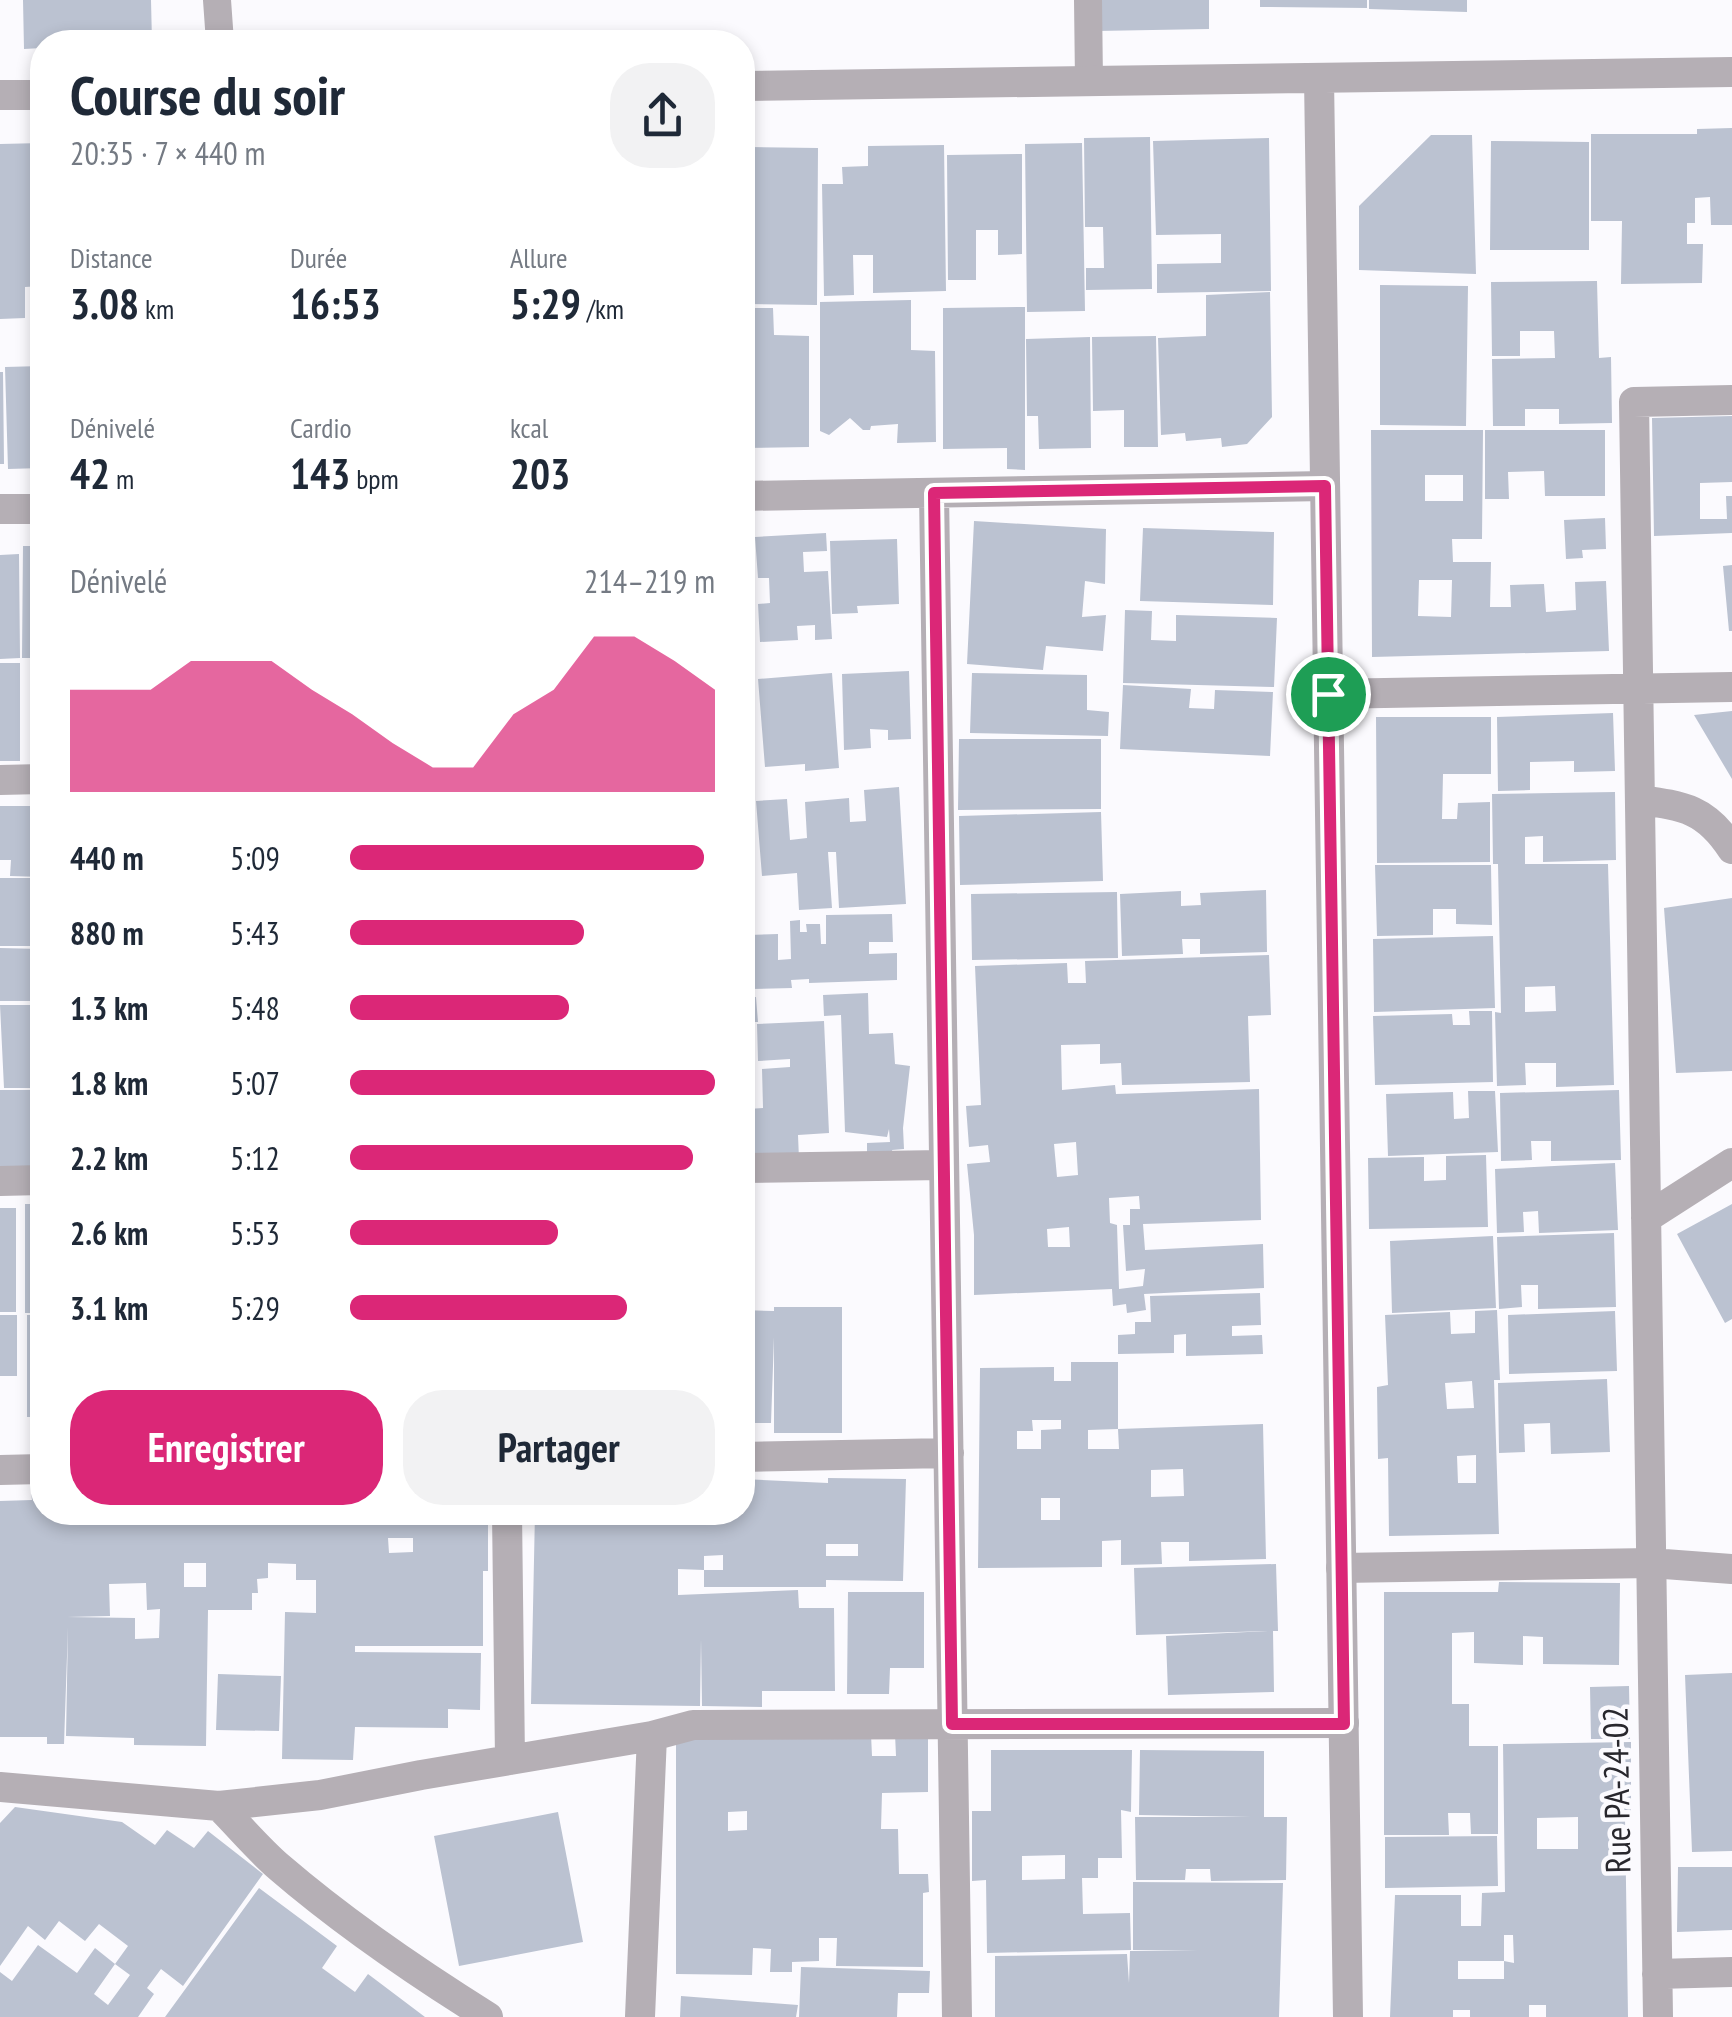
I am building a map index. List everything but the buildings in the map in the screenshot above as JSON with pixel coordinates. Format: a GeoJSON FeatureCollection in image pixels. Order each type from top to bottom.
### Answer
{"type":"FeatureCollection","features":[{"type":"Feature","properties":{"kind":"street"},"geometry":{"type":"LineString","coordinates":[[755,86],[1732,72]]}},
{"type":"Feature","properties":{"kind":"street"},"geometry":{"type":"LineString","coordinates":[[1320,78],[1348,2017]]}},
{"type":"Feature","properties":{"kind":"street"},"geometry":{"type":"LineString","coordinates":[[0,96],[30,95]]}},
{"type":"Feature","properties":{"kind":"street","name":"Rue PA-24-02"},"geometry":{"type":"LineString","coordinates":[[1658,2017],[1634,402],[1732,400]]}},
{"type":"Feature","properties":{"kind":"street"},"geometry":{"type":"LineString","coordinates":[[755,496],[1325,486]]}},
{"type":"Feature","properties":{"kind":"street"},"geometry":{"type":"LineString","coordinates":[[934,493],[957,2017]]}},
{"type":"Feature","properties":{"kind":"street"},"geometry":{"type":"LineString","coordinates":[[0,510],[30,509]]}},
{"type":"Feature","properties":{"kind":"street"},"geometry":{"type":"LineString","coordinates":[[1328,694],[1732,687]]}},
{"type":"Feature","properties":{"kind":"street"},"geometry":{"type":"LineString","coordinates":[[0,780],[30,780]]}},
{"type":"Feature","properties":{"kind":"street"},"geometry":{"type":"LineString","coordinates":[[1640,800],[1696,810],[1720,830],[1732,849]]}},
{"type":"Feature","properties":{"kind":"street"},"geometry":{"type":"LineString","coordinates":[[1646,1218],[1732,1163]]}},
{"type":"Feature","properties":{"kind":"street"},"geometry":{"type":"LineString","coordinates":[[755,1168],[942,1164]]}},
{"type":"Feature","properties":{"kind":"street"},"geometry":{"type":"LineString","coordinates":[[0,1181],[30,1180]]}},
{"type":"Feature","properties":{"kind":"street"},"geometry":{"type":"LineString","coordinates":[[755,1457],[948,1453]]}},
{"type":"Feature","properties":{"kind":"street"},"geometry":{"type":"LineString","coordinates":[[0,1470],[30,1469]]}},
{"type":"Feature","properties":{"kind":"street"},"geometry":{"type":"LineString","coordinates":[[507,1525],[510,1760]]}},
{"type":"Feature","properties":{"kind":"street"},"geometry":{"type":"LineString","coordinates":[[1341,1568],[1651,1563],[1732,1569]]}},
{"type":"Feature","properties":{"kind":"street"},"geometry":{"type":"LineString","coordinates":[[0,1787],[219,1806],[320,1796],[693,1726],[1344,1724]]}},
{"type":"Feature","properties":{"kind":"street"},"geometry":{"type":"LineString","coordinates":[[640,2017],[652,1736]]}},
{"type":"Feature","properties":{"kind":"street"},"geometry":{"type":"LineString","coordinates":[[219,1806],[277,1865],[325,1904],[488,2017]]}},
{"type":"Feature","properties":{"kind":"street"},"geometry":{"type":"LineString","coordinates":[[1657,1974],[1732,1972]]}},
{"type":"Feature","properties":{"kind":"lane"},"geometry":{"type":"LineString","coordinates":[[217,0],[219,30]]}},
{"type":"Feature","properties":{"kind":"lane"},"geometry":{"type":"LineString","coordinates":[[1088,0],[1089,80]]}},
{"type":"Feature","properties":{"kind":"route"},"geometry":{"type":"LineString","coordinates":[[1325,486],[1328,694],[1344,1724],[952,1724],[934,493],[1325,486]]}}]}
